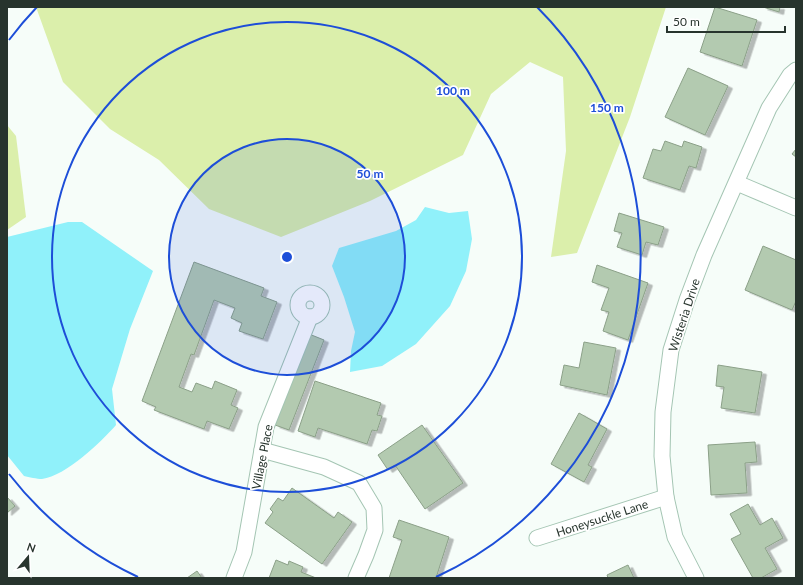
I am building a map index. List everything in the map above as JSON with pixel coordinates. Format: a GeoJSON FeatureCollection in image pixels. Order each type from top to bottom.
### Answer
{"type":"FeatureCollection","features":[{"type":"Feature","properties":{"kind":"street","name":"Wisteria Drive"},"geometry":{"type":"LineString","coordinates":[[696,578],[675,537],[666,497],[662,441],[671,350],[687,300],[704,255],[769,108],[790,75],[796,70]]}},
{"type":"Feature","properties":{"kind":"street"},"geometry":{"type":"LineString","coordinates":[[737,183],[796,208]]}},
{"type":"Feature","properties":{"kind":"street","name":"Village Place"},"geometry":{"type":"LineString","coordinates":[[234,578],[244,552],[266,427],[310,317]]}},
{"type":"Feature","properties":{"kind":"street"},"geometry":{"type":"LineString","coordinates":[[262,450],[324,467],[359,483],[374,508],[375,530],[356,578]]}},
{"type":"Feature","properties":{"kind":"street","name":"Honeysuckle Lane"},"geometry":{"type":"LineString","coordinates":[[537,538],[666,497]]}},
{"type":"Feature","properties":{"kind":"green space"},"geometry":{"type":"Polygon","coordinates":[[[36,7],[666,7],[630,117],[577,253],[551,257],[566,151],[563,77],[530,62],[491,94],[463,155],[370,201],[281,237],[209,209],[159,160],[110,129],[63,82],[36,7]]]}},
{"type":"Feature","properties":{"kind":"green space"},"geometry":{"type":"Polygon","coordinates":[[[7,125],[16,136],[26,217],[7,230],[7,125]]]}},
{"type":"Feature","properties":{"kind":"water"},"geometry":{"type":"Polygon","coordinates":[[[425,207],[449,213],[468,211],[472,239],[466,271],[450,306],[416,344],[382,366],[350,372],[351,351],[355,332],[332,266],[339,248],[396,231],[416,220],[425,207]]]}},
{"type":"Feature","properties":{"kind":"water"},"geometry":{"type":"Polygon","coordinates":[[[68,222],[82,222],[153,271],[130,329],[112,389],[116,425],[92,449],[62,472],[51,477],[38,479],[24,476],[7,455],[7,237],[68,222]]]}},
{"type":"Feature","properties":{"kind":"building"},"geometry":{"type":"Polygon","coordinates":[[[715,7],[757,20],[742,66],[700,52],[715,7]]]}},
{"type":"Feature","properties":{"kind":"building"},"geometry":{"type":"Polygon","coordinates":[[[763,7],[780,7],[779,12],[763,7]]]}},
{"type":"Feature","properties":{"kind":"building"},"geometry":{"type":"Polygon","coordinates":[[[688,68],[728,86],[705,135],[665,117],[688,68]]]}},
{"type":"Feature","properties":{"kind":"building"},"geometry":{"type":"Polygon","coordinates":[[[665,141],[682,147],[684,141],[702,147],[696,168],[689,166],[680,190],[643,178],[653,149],[661,151],[665,141]]]}},
{"type":"Feature","properties":{"kind":"building"},"geometry":{"type":"Polygon","coordinates":[[[796,149],[796,157],[792,154],[796,149]]]}},
{"type":"Feature","properties":{"kind":"building"},"geometry":{"type":"Polygon","coordinates":[[[619,213],[664,227],[658,245],[646,242],[642,255],[617,247],[622,233],[614,231],[619,213]]]}},
{"type":"Feature","properties":{"kind":"building"},"geometry":{"type":"Polygon","coordinates":[[[763,246],[796,260],[796,301],[792,310],[745,290],[763,246]]]}},
{"type":"Feature","properties":{"kind":"building"},"geometry":{"type":"Polygon","coordinates":[[[194,262],[264,288],[261,296],[277,302],[263,339],[239,331],[242,323],[231,318],[235,308],[214,300],[194,355],[191,354],[179,387],[192,392],[196,383],[212,389],[215,381],[237,390],[231,405],[238,408],[229,429],[207,421],[204,429],[154,410],[156,407],[142,401],[194,262]]]}},
{"type":"Feature","properties":{"kind":"building"},"geometry":{"type":"Polygon","coordinates":[[[597,265],[648,283],[628,340],[603,331],[609,312],[601,310],[609,288],[592,282],[597,265]]]}},
{"type":"Feature","properties":{"kind":"building"},"geometry":{"type":"Polygon","coordinates":[[[309,334],[324,340],[289,430],[275,425],[309,334]]]}},
{"type":"Feature","properties":{"kind":"building"},"geometry":{"type":"Polygon","coordinates":[[[584,342],[616,348],[607,395],[560,385],[564,365],[579,368],[584,342]]]}},
{"type":"Feature","properties":{"kind":"building"},"geometry":{"type":"Polygon","coordinates":[[[718,365],[762,372],[755,413],[721,408],[724,387],[716,386],[718,365]]]}},
{"type":"Feature","properties":{"kind":"building"},"geometry":{"type":"Polygon","coordinates":[[[315,381],[381,403],[377,415],[382,416],[377,431],[372,430],[367,444],[318,428],[315,437],[298,431],[315,381]]]}},
{"type":"Feature","properties":{"kind":"building"},"geometry":{"type":"Polygon","coordinates":[[[579,413],[607,429],[588,465],[592,467],[584,482],[551,464],[579,413]]]}},
{"type":"Feature","properties":{"kind":"building"},"geometry":{"type":"Polygon","coordinates":[[[422,425],[463,483],[425,509],[395,465],[388,470],[378,455],[422,425]]]}},
{"type":"Feature","properties":{"kind":"building"},"geometry":{"type":"Polygon","coordinates":[[[755,442],[757,462],[745,463],[747,493],[711,495],[708,445],[755,442]]]}},
{"type":"Feature","properties":{"kind":"building"},"geometry":{"type":"Polygon","coordinates":[[[292,488],[334,518],[338,512],[352,522],[322,564],[265,523],[273,512],[270,509],[278,498],[283,501],[292,488]]]}},
{"type":"Feature","properties":{"kind":"building"},"geometry":{"type":"Polygon","coordinates":[[[7,497],[15,506],[7,513],[7,497]]]}},
{"type":"Feature","properties":{"kind":"building"},"geometry":{"type":"Polygon","coordinates":[[[748,504],[760,525],[772,518],[783,538],[765,548],[777,569],[761,578],[753,578],[731,539],[741,534],[730,514],[748,504]]]}},
{"type":"Feature","properties":{"kind":"building"},"geometry":{"type":"Polygon","coordinates":[[[399,520],[449,537],[436,578],[389,578],[402,540],[393,537],[399,520]]]}},
{"type":"Feature","properties":{"kind":"building"},"geometry":{"type":"Polygon","coordinates":[[[276,560],[288,565],[289,561],[303,567],[301,572],[316,578],[269,578],[276,560]]]}},
{"type":"Feature","properties":{"kind":"building"},"geometry":{"type":"Polygon","coordinates":[[[628,565],[634,578],[608,578],[607,575],[628,565]]]}},
{"type":"Feature","properties":{"kind":"building"},"geometry":{"type":"Polygon","coordinates":[[[197,571],[202,578],[187,578],[197,571]]]}}]}
